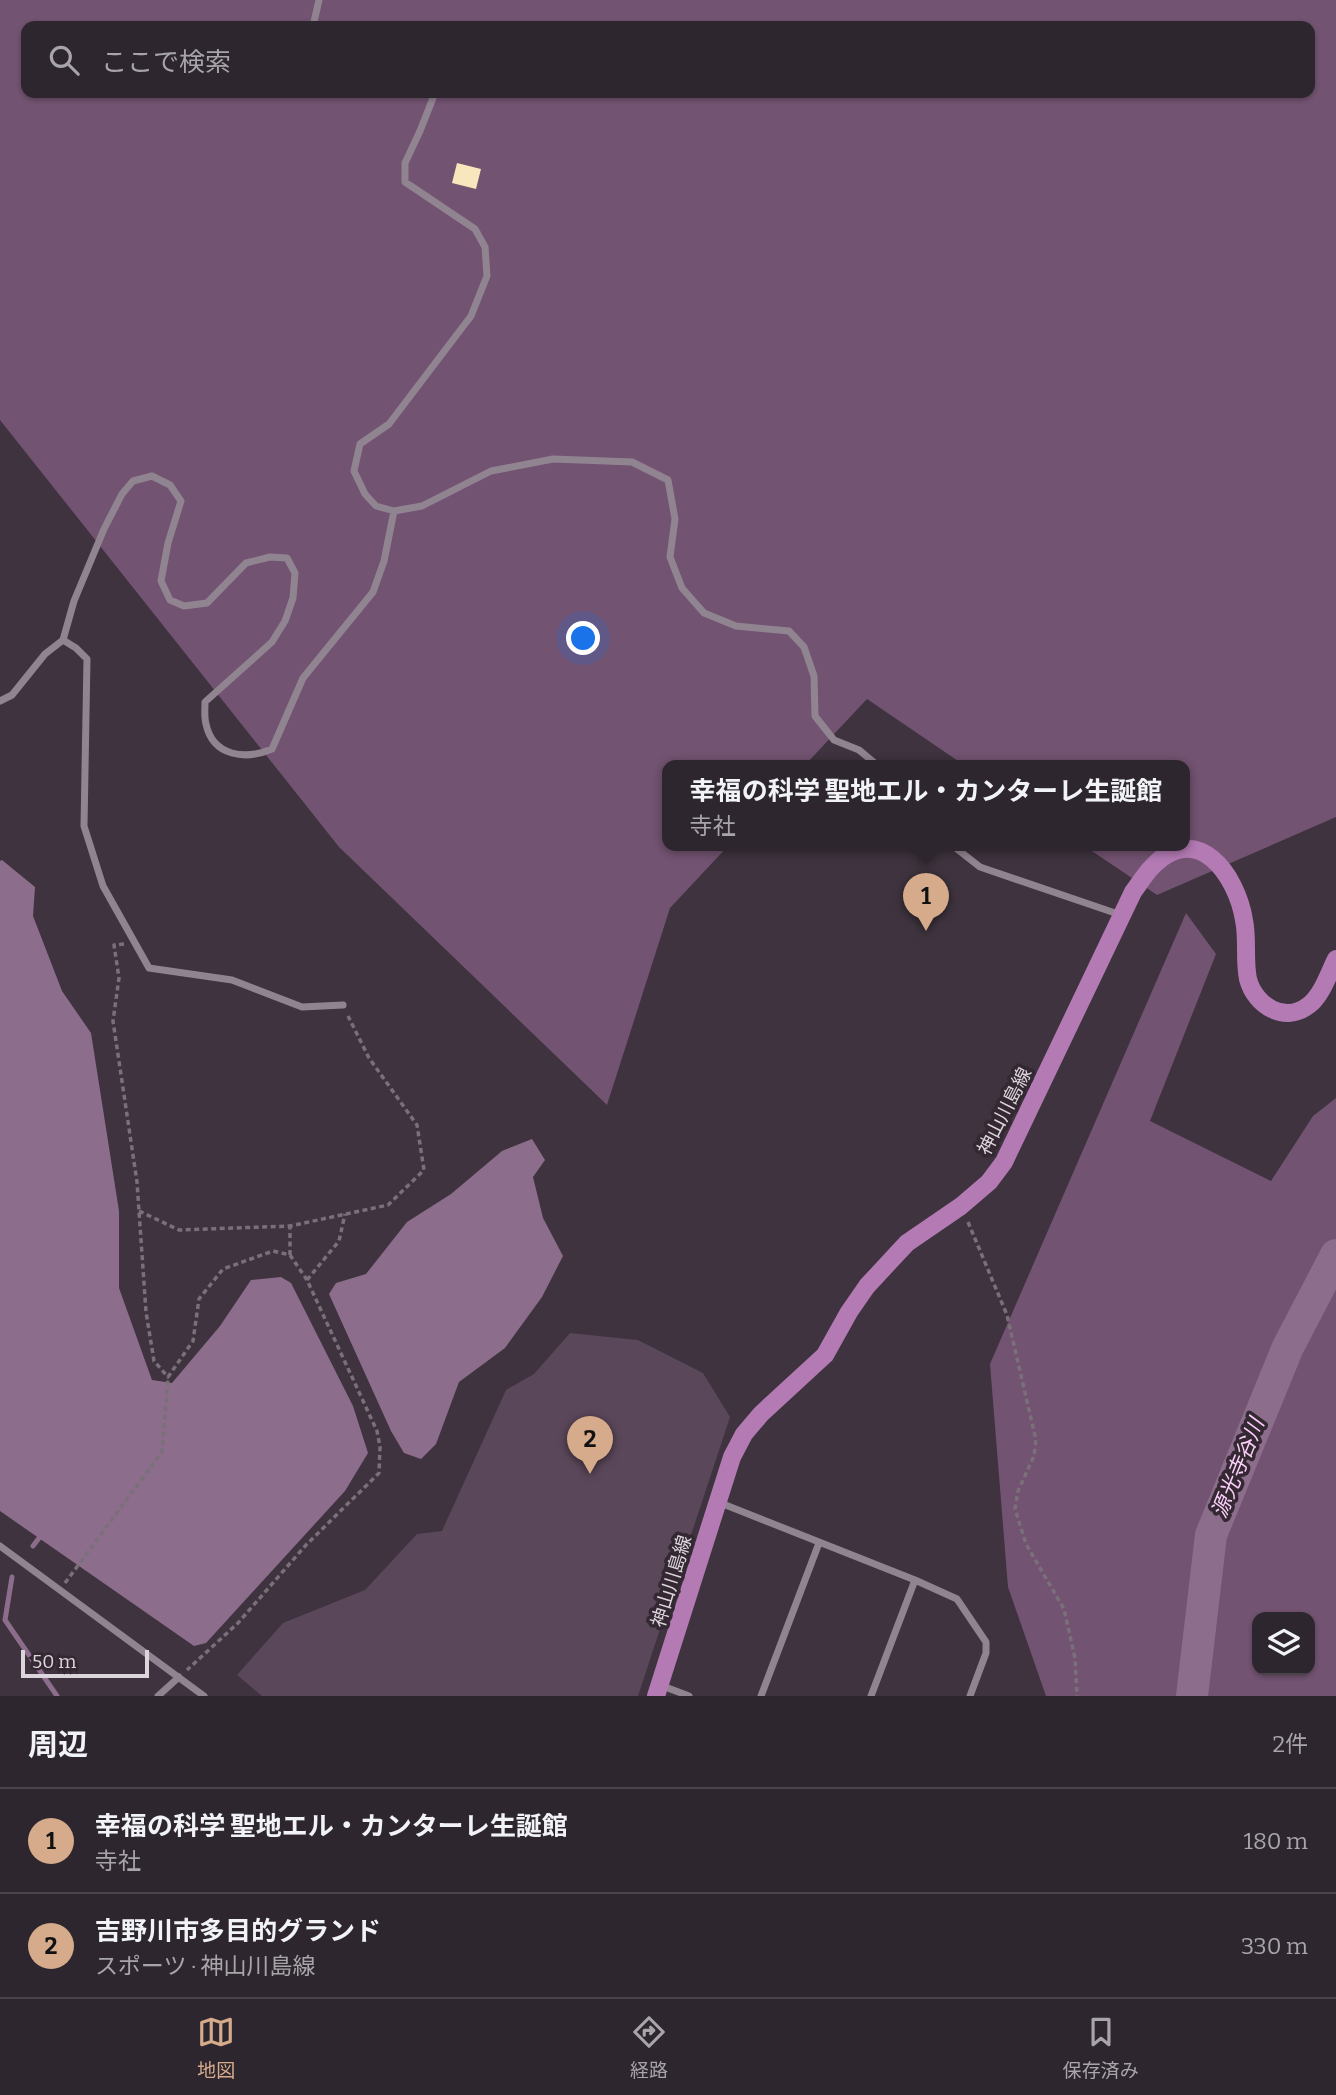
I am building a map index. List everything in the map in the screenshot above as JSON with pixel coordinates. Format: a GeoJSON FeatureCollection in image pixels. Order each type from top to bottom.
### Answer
{"type":"FeatureCollection","features":[{"type":"Feature","properties":{"kind":"main road","name":"神山川島線"},"geometry":{"type":"LineString","coordinates":[[1190,850],[1200,851],[1216,860],[1237,892],[1244,921],[1248,979],[1256,997],[1268,1009],[1284,1013],[1298,1012],[1311,1004],[1336,959]]}},
{"type":"Feature","properties":{"kind":"main road","name":"神山川島線"},"geometry":{"type":"LineString","coordinates":[[658,1691],[732,1457],[744,1434],[761,1414],[825,1355],[867,1286],[907,1243],[961,1206],[989,1182],[1004,1162],[1133,892],[1153,866],[1179,851]]}},
{"type":"Feature","properties":{"kind":"street"},"geometry":{"type":"LineString","coordinates":[[314,21],[319,0]]}},
{"type":"Feature","properties":{"kind":"street"},"geometry":{"type":"LineString","coordinates":[[433,98],[405,163],[405,182],[475,229],[485,247],[487,276],[471,316],[389,424],[360,444],[354,471],[365,494],[376,506],[394,511],[422,506],[491,471],[553,459],[632,462],[668,480],[675,519],[670,557],[682,588],[704,613],[736,626],[789,631],[804,647],[814,676],[815,716],[834,740],[859,750],[871,760]]}},
{"type":"Feature","properties":{"kind":"street"},"geometry":{"type":"LineString","coordinates":[[0,701],[12,695],[45,654],[63,640],[74,601],[122,494],[133,481],[152,475],[170,485],[181,501],[168,543],[161,581],[170,600],[184,606],[207,603],[246,563],[270,557],[287,558],[295,573],[293,598],[285,621],[272,642],[205,702],[205,725],[216,746],[235,754],[256,756],[272,749],[303,678],[373,592],[384,561],[394,511]]}},
{"type":"Feature","properties":{"kind":"street"},"geometry":{"type":"LineString","coordinates":[[63,640],[87,659],[84,826],[103,886],[149,968],[232,980],[302,1007],[343,1006]]}},
{"type":"Feature","properties":{"kind":"street"},"geometry":{"type":"LineString","coordinates":[[960,851],[980,867],[1123,915]]}},
{"type":"Feature","properties":{"kind":"street"},"geometry":{"type":"LineString","coordinates":[[718,1502],[957,1599],[986,1642],[986,1653],[970,1696]]}},
{"type":"Feature","properties":{"kind":"street"},"geometry":{"type":"LineString","coordinates":[[761,1696],[819,1543]]}},
{"type":"Feature","properties":{"kind":"street"},"geometry":{"type":"LineString","coordinates":[[0,1546],[204,1696]]}},
{"type":"Feature","properties":{"kind":"street"},"geometry":{"type":"LineString","coordinates":[[871,1696],[915,1580]]}},
{"type":"Feature","properties":{"kind":"street"},"geometry":{"type":"LineString","coordinates":[[158,1696],[179,1678]]}},
{"type":"Feature","properties":{"kind":"street"},"geometry":{"type":"LineString","coordinates":[[658,1691],[689,1696]]}},
{"type":"Feature","properties":{"kind":"path"},"geometry":{"type":"LineString","coordinates":[[134,943],[114,945],[119,978],[113,1021],[137,1182],[146,1312],[154,1361],[168,1377]]}},
{"type":"Feature","properties":{"kind":"path"},"geometry":{"type":"LineString","coordinates":[[139,1211],[178,1230],[290,1226],[388,1205],[424,1170],[417,1125],[369,1058],[343,1006]]}},
{"type":"Feature","properties":{"kind":"path"},"geometry":{"type":"LineString","coordinates":[[961,1206],[1007,1315],[1036,1440],[1034,1456],[1018,1491],[1015,1508],[1026,1544],[1064,1609],[1075,1658],[1077,1696]]}},
{"type":"Feature","properties":{"kind":"path"},"geometry":{"type":"LineString","coordinates":[[307,1280],[339,1241],[345,1214]]}},
{"type":"Feature","properties":{"kind":"path"},"geometry":{"type":"LineString","coordinates":[[179,1678],[231,1630],[306,1545],[379,1473],[380,1447],[377,1432],[307,1280],[289,1255],[290,1226]]}},
{"type":"Feature","properties":{"kind":"path"},"geometry":{"type":"LineString","coordinates":[[60,1590],[162,1452],[168,1377],[193,1341],[200,1299],[223,1269],[273,1251],[289,1255]]}},
{"type":"Feature","properties":{"kind":"shaded area"},"geometry":{"type":"Polygon","coordinates":[[[0,0],[1336,0],[1336,817],[1157,895],[1092,851],[1190,851],[1190,760],[957,760],[867,699],[810,760],[662,760],[662,851],[723,851],[670,908],[607,1105],[339,847],[0,420],[0,0]]]}},
{"type":"Feature","properties":{"kind":"shaded area"},"geometry":{"type":"Polygon","coordinates":[[[2,860],[35,887],[33,916],[62,991],[91,1033],[119,1211],[119,1288],[152,1380],[172,1383],[220,1326],[251,1280],[281,1277],[291,1283],[353,1406],[368,1453],[345,1491],[206,1643],[194,1646],[0,1511],[2,860]]]}},
{"type":"Feature","properties":{"kind":"shaded area"},"geometry":{"type":"Polygon","coordinates":[[[1186,913],[1216,954],[1150,1121],[1271,1181],[1313,1116],[1336,1098],[1336,1696],[1046,1696],[1008,1587],[990,1364],[1186,913]]]}},
{"type":"Feature","properties":{"kind":"shaded area"},"geometry":{"type":"Polygon","coordinates":[[[532,1139],[545,1160],[533,1177],[543,1218],[563,1256],[542,1297],[505,1348],[459,1382],[436,1444],[421,1459],[404,1453],[391,1431],[329,1294],[336,1283],[366,1274],[407,1222],[451,1194],[502,1151],[532,1139]]]}},
{"type":"Feature","properties":{"kind":"shaded area"},"geometry":{"type":"Polygon","coordinates":[[[570,1333],[638,1340],[703,1373],[730,1417],[638,1696],[262,1696],[237,1675],[283,1623],[365,1590],[417,1534],[442,1531],[506,1390],[534,1374],[570,1333]]]}},
{"type":"Feature","properties":{"kind":"building"},"geometry":{"type":"Polygon","coordinates":[[[457,163],[481,169],[476,189],[452,183],[457,163]]]}},
{"type":"Feature","properties":{"kind":"waterway","name":"源光寺谷川"},"geometry":{"type":"LineString","coordinates":[[1192,1696],[1211,1535],[1288,1347],[1336,1255]]}},
{"type":"Feature","properties":{"kind":"waterway"},"geometry":{"type":"LineString","coordinates":[[33,1546],[39,1538]]}},
{"type":"Feature","properties":{"kind":"waterway"},"geometry":{"type":"LineString","coordinates":[[12,1577],[5,1620],[57,1696]]}},
{"type":"Feature","properties":{"kind":"place","name":"幸福の科学 聖地エル・カンターレ生誕館"},"geometry":{"type":"Point","coordinates":[926,931]}},
{"type":"Feature","properties":{"kind":"place","name":"吉野川市多目的グランド"},"geometry":{"type":"Point","coordinates":[590,1474]}}]}
